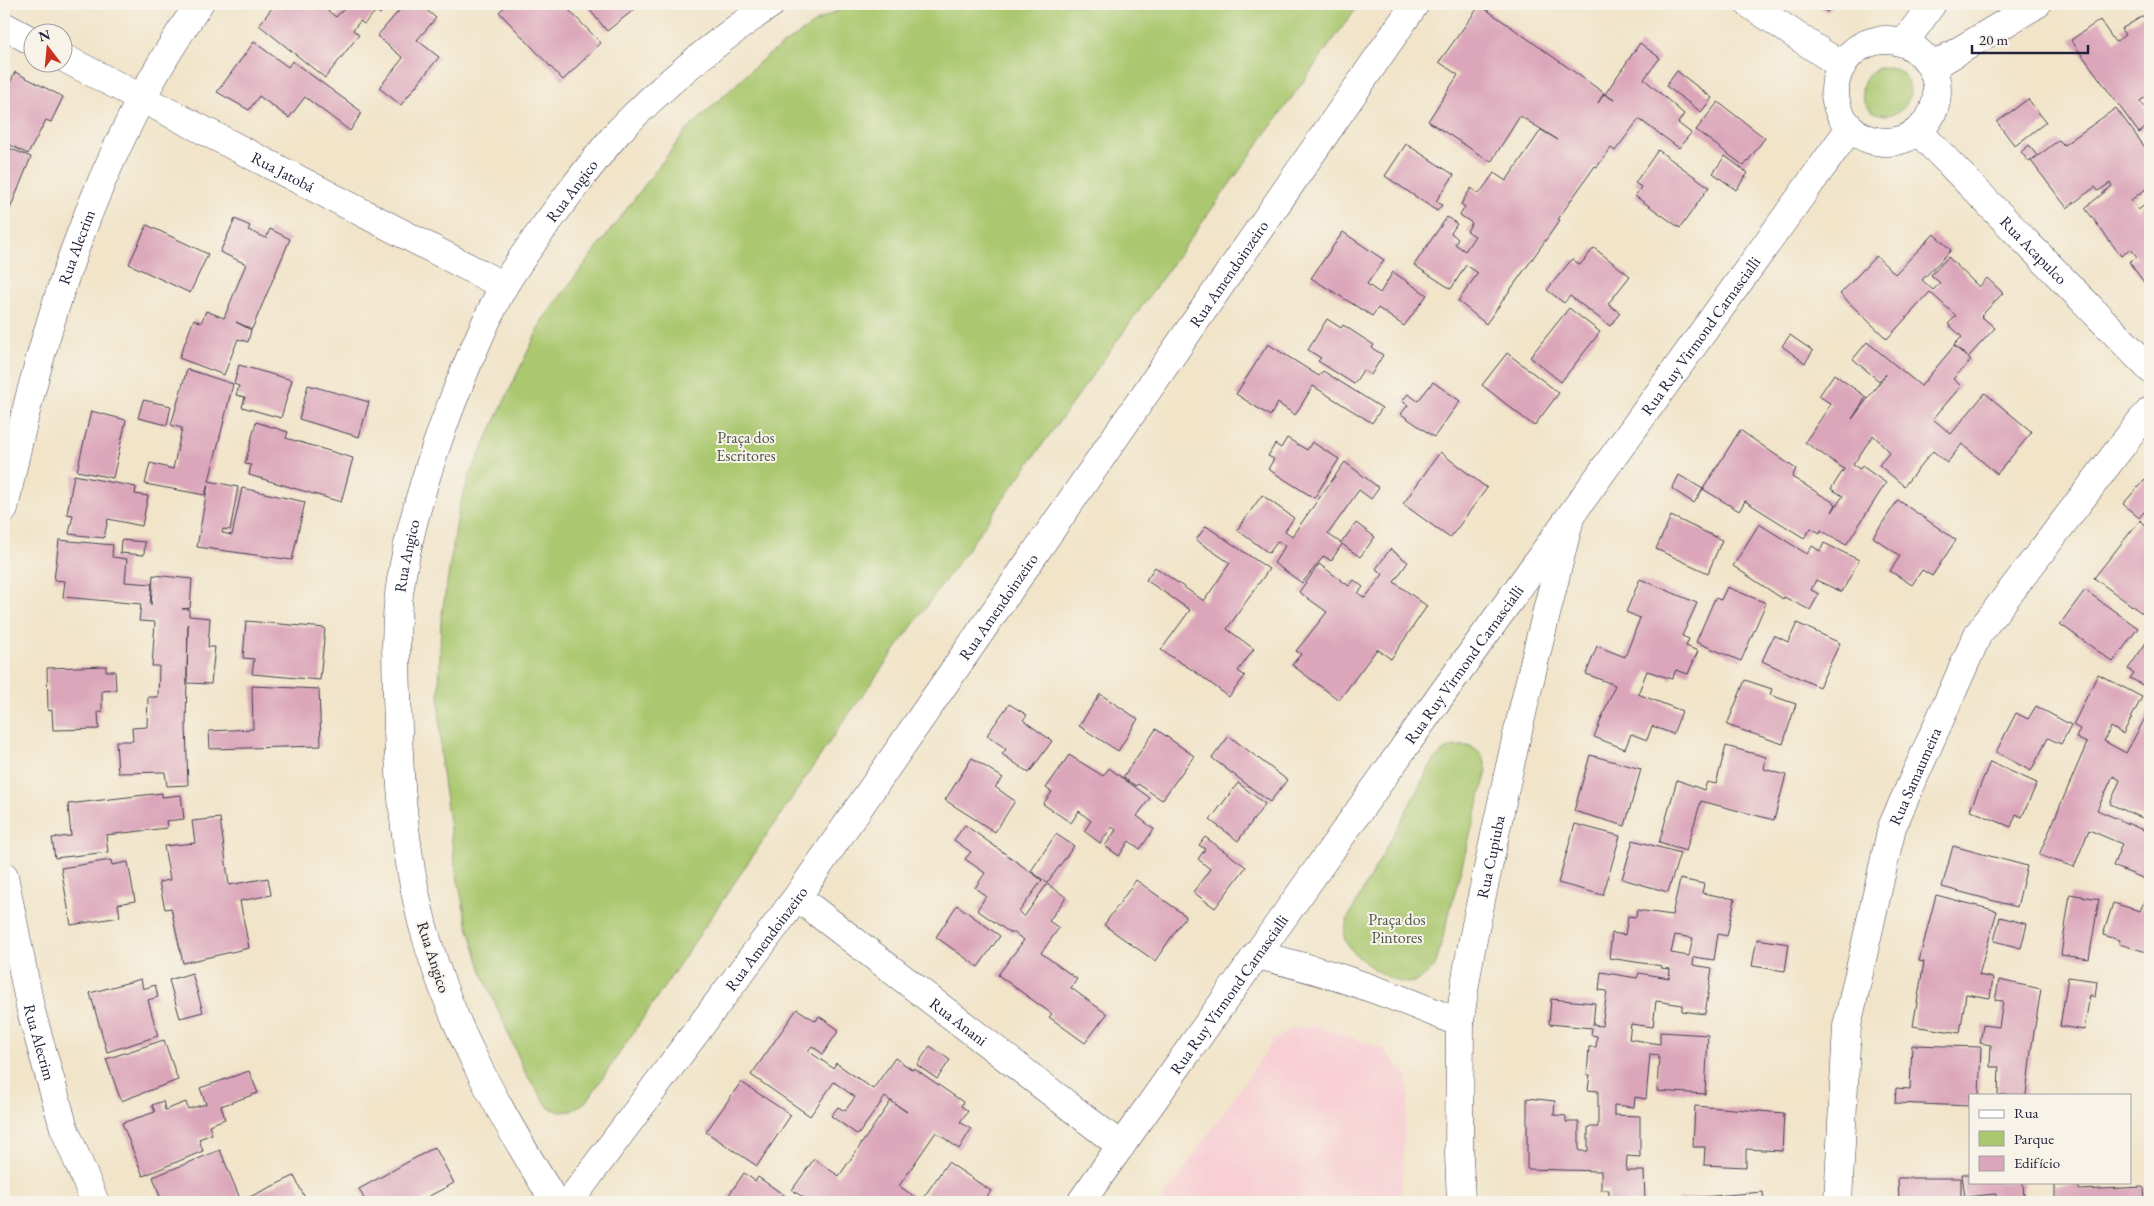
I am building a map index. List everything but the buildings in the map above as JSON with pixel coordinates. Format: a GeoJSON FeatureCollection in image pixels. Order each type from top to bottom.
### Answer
{"type":"FeatureCollection","features":[{"type":"Feature","properties":{"kind":"street","name":"Rua Alecrim"},"geometry":{"type":"LineString","coordinates":[[4,510],[19,434],[36,369],[65,273],[100,185],[141,99],[180,32],[199,4]]}},
{"type":"Feature","properties":{"kind":"street","name":"Rua Angico"},"geometry":{"type":"LineString","coordinates":[[555,1202],[494,1100],[476,1064],[447,997],[424,928],[412,879],[405,837],[400,783],[397,622],[405,563],[422,493],[441,432],[484,325],[504,286],[540,232],[619,131],[736,28],[771,4]]}},
{"type":"Feature","properties":{"kind":"street","name":"Rua Amendoinzeiro"},"geometry":{"type":"LineString","coordinates":[[569,1202],[797,897],[1415,4]]}},
{"type":"Feature","properties":{"kind":"street"},"geometry":{"type":"LineString","coordinates":[[1749,4],[1842,66]]}},
{"type":"Feature","properties":{"kind":"street"},"geometry":{"type":"LineString","coordinates":[[1904,43],[1932,4]]}},
{"type":"Feature","properties":{"kind":"street"},"geometry":{"type":"LineString","coordinates":[[1932,67],[2038,4]]}},
{"type":"Feature","properties":{"kind":"street"},"geometry":{"type":"LineString","coordinates":[[4,26],[22,36]]}},
{"type":"Feature","properties":{"kind":"street"},"geometry":{"type":"LineString","coordinates":[[1886,40],[1904,43],[1924,57],[1932,67],[1937,84],[1936,102],[1930,118],[1918,131],[1906,138],[1891,142],[1876,142],[1850,128],[1840,114],[1835,98],[1836,82],[1842,66],[1854,52],[1869,43],[1886,40]]}},
{"type":"Feature","properties":{"kind":"street","name":"Rua Jatobá"},"geometry":{"type":"LineString","coordinates":[[72,62],[504,286]]}},
{"type":"Feature","properties":{"kind":"street","name":"Rua Ruy Virmond Carnascialli"},"geometry":{"type":"LineString","coordinates":[[1081,1202],[1256,955],[1850,128]]}},
{"type":"Feature","properties":{"kind":"street","name":"Rua Acapulco"},"geometry":{"type":"LineString","coordinates":[[1918,131],[2150,369]]}},
{"type":"Feature","properties":{"kind":"street","name":"Rua Samaumeira"},"geometry":{"type":"LineString","coordinates":[[1838,1202],[1847,1026],[1892,826],[1978,634],[2150,411]]}},
{"type":"Feature","properties":{"kind":"street","name":"Rua Cupiuba"},"geometry":{"type":"LineString","coordinates":[[1461,1202],[1459,1155],[1460,1023],[1471,946],[1514,742],[1570,518]]}},
{"type":"Feature","properties":{"kind":"street","name":"Rua Alecrim"},"geometry":{"type":"LineString","coordinates":[[4,876],[33,1020],[64,1128],[95,1202]]}},
{"type":"Feature","properties":{"kind":"street","name":"Rua Anani"},"geometry":{"type":"LineString","coordinates":[[797,897],[1120,1146]]}},
{"type":"Feature","properties":{"kind":"street"},"geometry":{"type":"LineString","coordinates":[[1256,955],[1304,965],[1361,984],[1460,1023]]}},
{"type":"Feature","properties":{"kind":"shaded area"},"geometry":{"type":"Polygon","coordinates":[[[1317,1026],[1382,1048],[1407,1077],[1409,1096],[1404,1136],[1401,1202],[1161,1202],[1273,1041],[1292,1028],[1317,1026]]]}},
{"type":"Feature","properties":{"kind":"green space","name":"Praça dos Escritores"},"geometry":{"type":"Polygon","coordinates":[[[851,4],[1359,4],[839,728],[587,1101],[571,1111],[561,1112],[549,1108],[526,1074],[484,978],[467,923],[456,871],[441,766],[439,688],[441,619],[459,509],[470,474],[543,319],[685,132],[764,58],[819,20],[851,4]]]}},
{"type":"Feature","properties":{"kind":"green space"},"geometry":{"type":"Polygon","coordinates":[[[1886,67],[1895,69],[1903,74],[1908,82],[1910,91],[1908,100],[1903,108],[1895,113],[1886,115],[1877,113],[1869,108],[1864,100],[1862,91],[1864,82],[1869,74],[1877,69],[1886,67]]]}},
{"type":"Feature","properties":{"kind":"green space","name":"Praça dos Pintores"},"geometry":{"type":"Polygon","coordinates":[[[1455,746],[1471,746],[1483,756],[1487,771],[1435,967],[1417,981],[1401,982],[1382,974],[1353,952],[1344,937],[1345,930],[1348,918],[1432,763],[1444,750],[1455,746]]]}}]}
